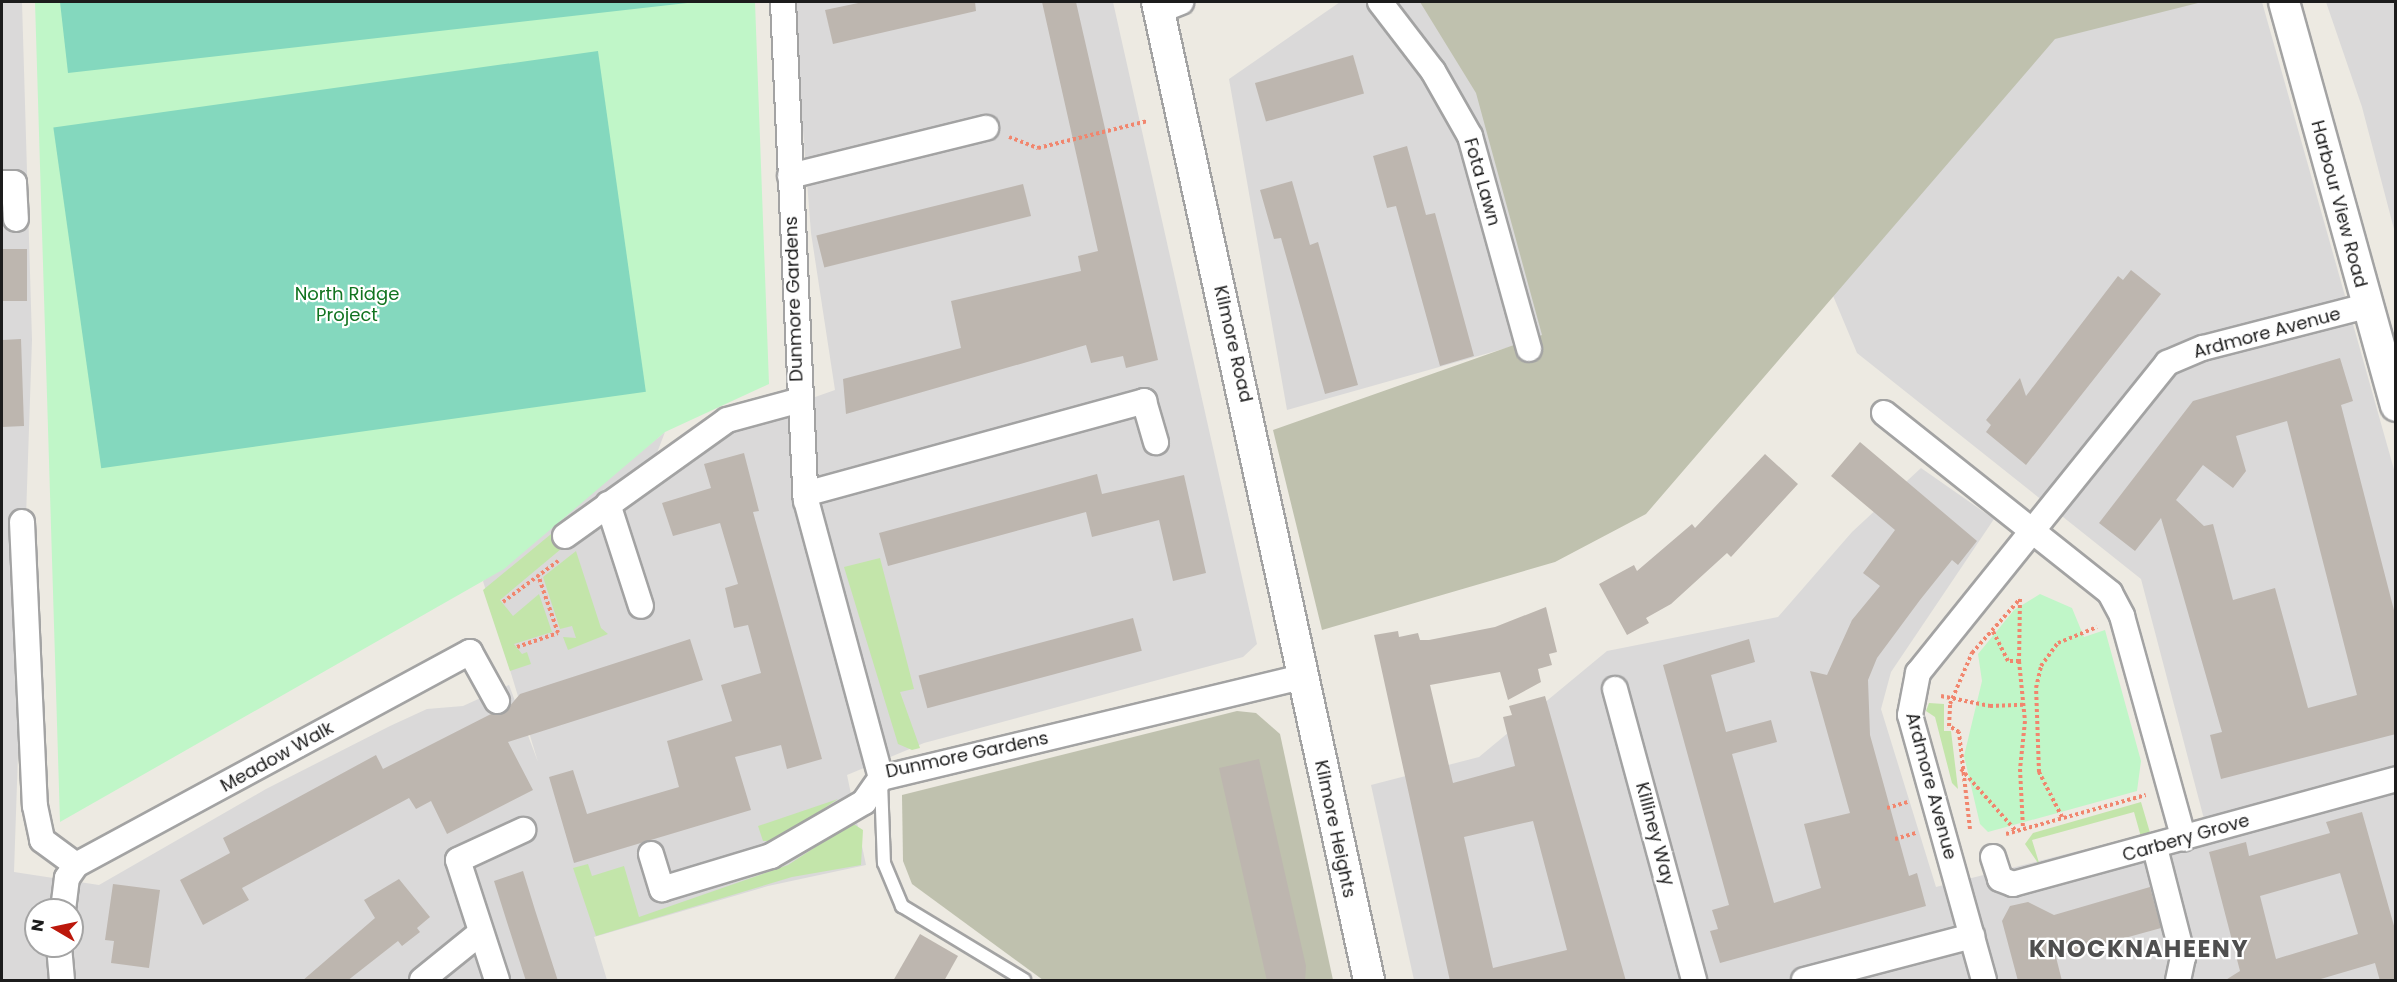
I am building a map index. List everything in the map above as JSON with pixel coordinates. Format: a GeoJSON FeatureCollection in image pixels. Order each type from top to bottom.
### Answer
{"type":"FeatureCollection","features":[{"type":"Feature","properties":{"kind":"street","name":"Dunmore Gardens"},"geometry":{"type":"LineString","coordinates":[[783,2],[797,401],[806,494],[821,570],[881,778],[1303,677]]}},
{"type":"Feature","properties":{"kind":"street","name":"Fota Lawn"},"geometry":{"type":"LineString","coordinates":[[1380,2],[1433,71],[1470,136],[1529,349]]}},
{"type":"Feature","properties":{"kind":"street","name":"Harbour View Road"},"geometry":{"type":"LineString","coordinates":[[2284,2],[2396,406]]}},
{"type":"Feature","properties":{"kind":"street","name":"Kilmore Road"},"geometry":{"type":"LineString","coordinates":[[1166,5],[1303,677]]}},
{"type":"Feature","properties":{"kind":"street"},"geometry":{"type":"LineString","coordinates":[[790,176],[986,128]]}},
{"type":"Feature","properties":{"kind":"street"},"geometry":{"type":"LineString","coordinates":[[2,183],[14,183],[16,219]]}},
{"type":"Feature","properties":{"kind":"street","name":"Ardmore Avenue"},"geometry":{"type":"LineString","coordinates":[[1984,981],[1909,702],[1918,673],[2167,363],[2203,348],[2367,306]]}},
{"type":"Feature","properties":{"kind":"street"},"geometry":{"type":"LineString","coordinates":[[563,547],[608,504],[736,415],[797,401]]}},
{"type":"Feature","properties":{"kind":"street"},"geometry":{"type":"LineString","coordinates":[[806,494],[1144,401],[1156,442]]}},
{"type":"Feature","properties":{"kind":"street"},"geometry":{"type":"LineString","coordinates":[[1884,413],[2032,531],[2099,581],[2116,604],[2184,839]]}},
{"type":"Feature","properties":{"kind":"street"},"geometry":{"type":"LineString","coordinates":[[608,504],[641,606]]}},
{"type":"Feature","properties":{"kind":"street"},"geometry":{"type":"LineString","coordinates":[[22,522],[35,806],[42,840],[76,865],[67,878],[64,898]]}},
{"type":"Feature","properties":{"kind":"street","name":"Meadow Walk"},"geometry":{"type":"LineString","coordinates":[[76,865],[470,652],[497,701]]}},
{"type":"Feature","properties":{"kind":"street","name":"Kilmore Heights"},"geometry":{"type":"LineString","coordinates":[[1303,677],[1369,981]]}},
{"type":"Feature","properties":{"kind":"street","name":"Killiney Way"},"geometry":{"type":"LineString","coordinates":[[1615,688],[1694,981]]}},
{"type":"Feature","properties":{"kind":"street"},"geometry":{"type":"LineString","coordinates":[[651,854],[662,889],[771,856],[864,802],[881,778]]}},
{"type":"Feature","properties":{"kind":"street","name":"Carbery Grove"},"geometry":{"type":"LineString","coordinates":[[1997,846],[2000,879],[2013,884],[2155,848],[2396,779]]}},
{"type":"Feature","properties":{"kind":"street"},"geometry":{"type":"LineString","coordinates":[[496,981],[458,860],[523,830]]}},
{"type":"Feature","properties":{"kind":"street"},"geometry":{"type":"LineString","coordinates":[[2155,848],[2183,957],[2178,981]]}},
{"type":"Feature","properties":{"kind":"street"},"geometry":{"type":"LineString","coordinates":[[422,981],[480,933]]}},
{"type":"Feature","properties":{"kind":"street"},"geometry":{"type":"LineString","coordinates":[[1804,981],[1972,936]]}},
{"type":"Feature","properties":{"kind":"street"},"geometry":{"type":"LineString","coordinates":[[60,958],[62,981]]}},
{"type":"Feature","properties":{"kind":"lane"},"geometry":{"type":"LineString","coordinates":[[881,778],[884,863],[902,906],[1024,981]]}},
{"type":"Feature","properties":{"kind":"path"},"geometry":{"type":"LineString","coordinates":[[986,128],[1038,148],[1148,121]]}},
{"type":"Feature","properties":{"kind":"path"},"geometry":{"type":"LineString","coordinates":[[503,602],[538,576],[563,547]]}},
{"type":"Feature","properties":{"kind":"path"},"geometry":{"type":"LineString","coordinates":[[517,647],[558,633],[538,576]]}},
{"type":"Feature","properties":{"kind":"path"},"geometry":{"type":"LineString","coordinates":[[1966,837],[1973,822],[1960,769],[1959,732],[1949,726],[1952,698],[1972,653],[2020,599],[2019,661],[2023,705],[2023,830]]}},
{"type":"Feature","properties":{"kind":"path"},"geometry":{"type":"LineString","coordinates":[[1992,631],[2008,661],[2019,661]]}},
{"type":"Feature","properties":{"kind":"path"},"geometry":{"type":"LineString","coordinates":[[2062,818],[2039,772],[2036,688],[2049,653],[2084,631]]}},
{"type":"Feature","properties":{"kind":"path"},"geometry":{"type":"LineString","coordinates":[[1952,698],[2023,705]]}},
{"type":"Feature","properties":{"kind":"path"},"geometry":{"type":"LineString","coordinates":[[1960,769],[2016,831]]}},
{"type":"Feature","properties":{"kind":"path"},"geometry":{"type":"LineString","coordinates":[[1997,846],[2016,831],[2154,793]]}},
{"type":"Feature","properties":{"kind":"path"},"geometry":{"type":"LineString","coordinates":[[1887,808],[1908,802]]}},
{"type":"Feature","properties":{"kind":"path"},"geometry":{"type":"LineString","coordinates":[[1895,839],[1917,833]]}},
{"type":"Feature","properties":{"kind":"shaded area"},"geometry":{"type":"Polygon","coordinates":[[[2,2],[22,2],[32,340],[14,872],[99,885],[266,789],[390,726],[427,709],[463,706],[509,685],[538,762],[483,581],[665,432],[657,453],[835,390],[811,233],[793,2],[1113,2],[1257,644],[1243,657],[924,743],[847,775],[866,865],[768,886],[594,937],[607,980],[2,980],[2,2]]]}},
{"type":"Feature","properties":{"kind":"shaded area"},"geometry":{"type":"Polygon","coordinates":[[[1340,2],[2262,2],[2395,473],[2395,980],[1414,980],[1371,785],[1479,757],[1607,651],[1778,617],[1852,532],[1921,468],[1994,519],[1891,672],[1881,709],[1936,887],[2204,819],[2141,579],[1857,353],[1818,260],[1287,410],[1229,79],[1340,2]]]}},
{"type":"Feature","properties":{"kind":"shaded area"},"geometry":{"type":"Polygon","coordinates":[[[1420,2],[2202,2],[2055,39],[1646,514],[1555,562],[1322,630],[1273,430],[1542,335],[1476,93],[1420,2]]]}},
{"type":"Feature","properties":{"kind":"shaded area"},"geometry":{"type":"Polygon","coordinates":[[[2326,2],[2395,2],[2395,233],[2362,107],[2326,2]]]}},
{"type":"Feature","properties":{"kind":"shaded area"},"geometry":{"type":"Polygon","coordinates":[[[1237,711],[1256,713],[1280,734],[1333,980],[1043,980],[912,884],[903,861],[902,795],[1237,711]]]}},
{"type":"Feature","properties":{"kind":"green space","name":"North Ridge Project"},"geometry":{"type":"Polygon","coordinates":[[[35,2],[755,2],[769,384],[665,432],[504,569],[60,822],[35,2]]]}},
{"type":"Feature","properties":{"kind":"green space"},"geometry":{"type":"Polygon","coordinates":[[[60,2],[696,2],[68,73],[60,2]]]}},
{"type":"Feature","properties":{"kind":"green space"},"geometry":{"type":"Polygon","coordinates":[[[598,51],[646,392],[101,468],[53,128],[598,51]]]}},
{"type":"Feature","properties":{"kind":"green space"},"geometry":{"type":"Polygon","coordinates":[[[556,530],[567,544],[500,600],[513,616],[539,594],[552,632],[514,644],[522,654],[527,652],[531,664],[510,671],[483,590],[556,530]]]}},
{"type":"Feature","properties":{"kind":"green space"},"geometry":{"type":"Polygon","coordinates":[[[576,551],[601,628],[608,634],[568,650],[563,637],[576,638],[572,626],[560,629],[543,577],[576,551]]]}},
{"type":"Feature","properties":{"kind":"green space"},"geometry":{"type":"Polygon","coordinates":[[[880,558],[914,689],[900,692],[920,748],[912,750],[898,744],[844,567],[880,558]]]}},
{"type":"Feature","properties":{"kind":"green space"},"geometry":{"type":"Polygon","coordinates":[[[2040,594],[2072,608],[2084,637],[2105,630],[2141,761],[2137,791],[1988,832],[1980,824],[1964,756],[1982,681],[1978,654],[2014,610],[2040,594]]]}},
{"type":"Feature","properties":{"kind":"green space"},"geometry":{"type":"Polygon","coordinates":[[[1929,703],[1944,704],[1944,731],[1951,731],[1958,789],[1952,783],[1935,717],[1926,711],[1929,703]]]}},
{"type":"Feature","properties":{"kind":"green space"},"geometry":{"type":"Polygon","coordinates":[[[838,799],[775,841],[763,841],[758,826],[838,799]]]}},
{"type":"Feature","properties":{"kind":"green space"},"geometry":{"type":"Polygon","coordinates":[[[2141,802],[2151,836],[2141,837],[2134,812],[2032,840],[2040,866],[2025,844],[2033,833],[2141,802]]]}},
{"type":"Feature","properties":{"kind":"green space"},"geometry":{"type":"Polygon","coordinates":[[[852,823],[863,830],[861,865],[792,877],[596,936],[573,868],[588,864],[592,876],[624,866],[639,917],[788,865],[852,823]]]}},
{"type":"Feature","properties":{"kind":"building"},"geometry":{"type":"Polygon","coordinates":[[[863,2],[975,2],[976,11],[833,44],[825,10],[863,2]]]}},
{"type":"Feature","properties":{"kind":"building"},"geometry":{"type":"Polygon","coordinates":[[[1042,2],[1076,2],[1158,360],[1126,368],[1123,356],[1091,363],[1086,345],[846,414],[843,379],[961,348],[951,301],[1081,271],[1078,256],[1098,251],[1042,2]]]}},
{"type":"Feature","properties":{"kind":"building"},"geometry":{"type":"Polygon","coordinates":[[[1353,55],[1364,93],[1266,122],[1255,83],[1353,55]]]}},
{"type":"Feature","properties":{"kind":"building"},"geometry":{"type":"Polygon","coordinates":[[[1407,146],[1426,215],[1435,213],[1474,356],[1440,366],[1396,206],[1387,208],[1373,156],[1407,146]]]}},
{"type":"Feature","properties":{"kind":"building"},"geometry":{"type":"Polygon","coordinates":[[[1292,181],[1310,245],[1318,242],[1358,385],[1325,394],[1281,238],[1274,239],[1260,190],[1292,181]]]}},
{"type":"Feature","properties":{"kind":"building"},"geometry":{"type":"Polygon","coordinates":[[[1023,184],[1031,216],[824,268],[816,236],[1023,184]]]}},
{"type":"Feature","properties":{"kind":"building"},"geometry":{"type":"Polygon","coordinates":[[[2,249],[27,249],[27,301],[2,301],[2,249]]]}},
{"type":"Feature","properties":{"kind":"building"},"geometry":{"type":"Polygon","coordinates":[[[2131,270],[2161,294],[2026,465],[1986,432],[1991,425],[1986,420],[2020,378],[2026,396],[2118,276],[2123,280],[2131,270]]]}},
{"type":"Feature","properties":{"kind":"building"},"geometry":{"type":"Polygon","coordinates":[[[21,339],[24,426],[2,427],[2,340],[21,339]]]}},
{"type":"Feature","properties":{"kind":"building"},"geometry":{"type":"Polygon","coordinates":[[[2340,358],[2353,401],[2341,405],[2396,618],[2396,734],[2221,779],[2210,735],[2222,732],[2161,518],[2135,551],[2099,523],[2193,401],[2340,358]],[[2287,421],[2236,436],[2246,471],[2233,488],[2203,465],[2176,500],[2204,526],[2213,524],[2233,600],[2275,588],[2308,708],[2357,695],[2287,421]]]}},
{"type":"Feature","properties":{"kind":"building"},"geometry":{"type":"Polygon","coordinates":[[[1860,442],[1977,541],[1958,565],[1952,560],[1920,600],[1877,658],[1868,680],[1870,735],[1909,876],[1917,873],[1926,906],[1720,963],[1710,931],[1718,929],[1712,910],[1729,905],[1663,665],[1749,639],[1755,662],[1711,675],[1726,732],[1771,720],[1777,742],[1732,754],[1774,903],[1821,888],[1804,824],[1850,813],[1810,671],[1827,675],[1852,620],[1880,586],[1863,573],[1895,530],[1831,476],[1860,442]]]}},
{"type":"Feature","properties":{"kind":"building"},"geometry":{"type":"Polygon","coordinates":[[[744,453],[759,511],[753,512],[822,759],[787,769],[781,745],[735,757],[751,810],[574,863],[549,777],[573,770],[587,814],[679,787],[667,741],[732,721],[721,685],[761,673],[748,625],[734,628],[725,588],[738,584],[720,523],[673,536],[662,503],[711,488],[704,464],[744,453]]]}},
{"type":"Feature","properties":{"kind":"building"},"geometry":{"type":"Polygon","coordinates":[[[1765,454],[1798,484],[1731,557],[1727,553],[1671,604],[1646,618],[1649,623],[1627,635],[1599,584],[1634,565],[1637,571],[1692,524],[1695,528],[1765,454]]]}},
{"type":"Feature","properties":{"kind":"building"},"geometry":{"type":"Polygon","coordinates":[[[1097,474],[1102,494],[1184,475],[1206,573],[1173,581],[1159,520],[1092,537],[1086,512],[888,566],[879,533],[1097,474]]]}},
{"type":"Feature","properties":{"kind":"building"},"geometry":{"type":"Polygon","coordinates":[[[1546,607],[1557,652],[1549,654],[1552,665],[1538,669],[1541,682],[1508,700],[1500,672],[1430,685],[1453,783],[1515,766],[1503,717],[1512,715],[1509,706],[1545,696],[1626,981],[1450,981],[1374,635],[1398,631],[1399,637],[1418,633],[1420,640],[1429,640],[1495,627],[1546,607]],[[1533,821],[1464,837],[1493,968],[1567,950],[1533,821]]]}},
{"type":"Feature","properties":{"kind":"building"},"geometry":{"type":"Polygon","coordinates":[[[1133,618],[1142,651],[927,708],[919,675],[1133,618]]]}},
{"type":"Feature","properties":{"kind":"building"},"geometry":{"type":"Polygon","coordinates":[[[690,639],[703,680],[508,742],[533,790],[447,834],[431,801],[416,809],[409,798],[242,888],[249,900],[203,925],[180,880],[230,853],[223,838],[376,755],[383,769],[491,714],[503,714],[520,694],[690,639]]]}},
{"type":"Feature","properties":{"kind":"building"},"geometry":{"type":"Polygon","coordinates":[[[1259,759],[1306,966],[1305,981],[1267,981],[1219,768],[1259,759]]]}},
{"type":"Feature","properties":{"kind":"building"},"geometry":{"type":"Polygon","coordinates":[[[2362,812],[2396,933],[2396,981],[2380,981],[2375,963],[2314,981],[2224,981],[2240,971],[2209,852],[2246,842],[2249,856],[2330,833],[2326,822],[2362,812]],[[2340,873],[2260,896],[2276,959],[2358,934],[2340,873]]]}},
{"type":"Feature","properties":{"kind":"building"},"geometry":{"type":"Polygon","coordinates":[[[523,871],[558,981],[526,981],[506,919],[494,881],[523,871]]]}},
{"type":"Feature","properties":{"kind":"building"},"geometry":{"type":"Polygon","coordinates":[[[399,879],[430,917],[417,928],[420,932],[402,946],[398,941],[347,981],[302,981],[375,918],[364,900],[399,879]]]}},
{"type":"Feature","properties":{"kind":"building"},"geometry":{"type":"Polygon","coordinates":[[[113,884],[160,890],[149,968],[111,963],[114,941],[105,940],[113,884]]]}},
{"type":"Feature","properties":{"kind":"building"},"geometry":{"type":"Polygon","coordinates":[[[2150,887],[2161,928],[2056,957],[2062,981],[2018,981],[2002,921],[2010,906],[2028,902],[2054,915],[2150,887]]]}},
{"type":"Feature","properties":{"kind":"building"},"geometry":{"type":"Polygon","coordinates":[[[920,934],[958,956],[944,981],[893,981],[920,934]]]}},
{"type":"Feature","properties":{"kind":"district","name":"KNOCKNAHEENY"},"geometry":{"type":"Point","coordinates":[2139,949]}}]}
